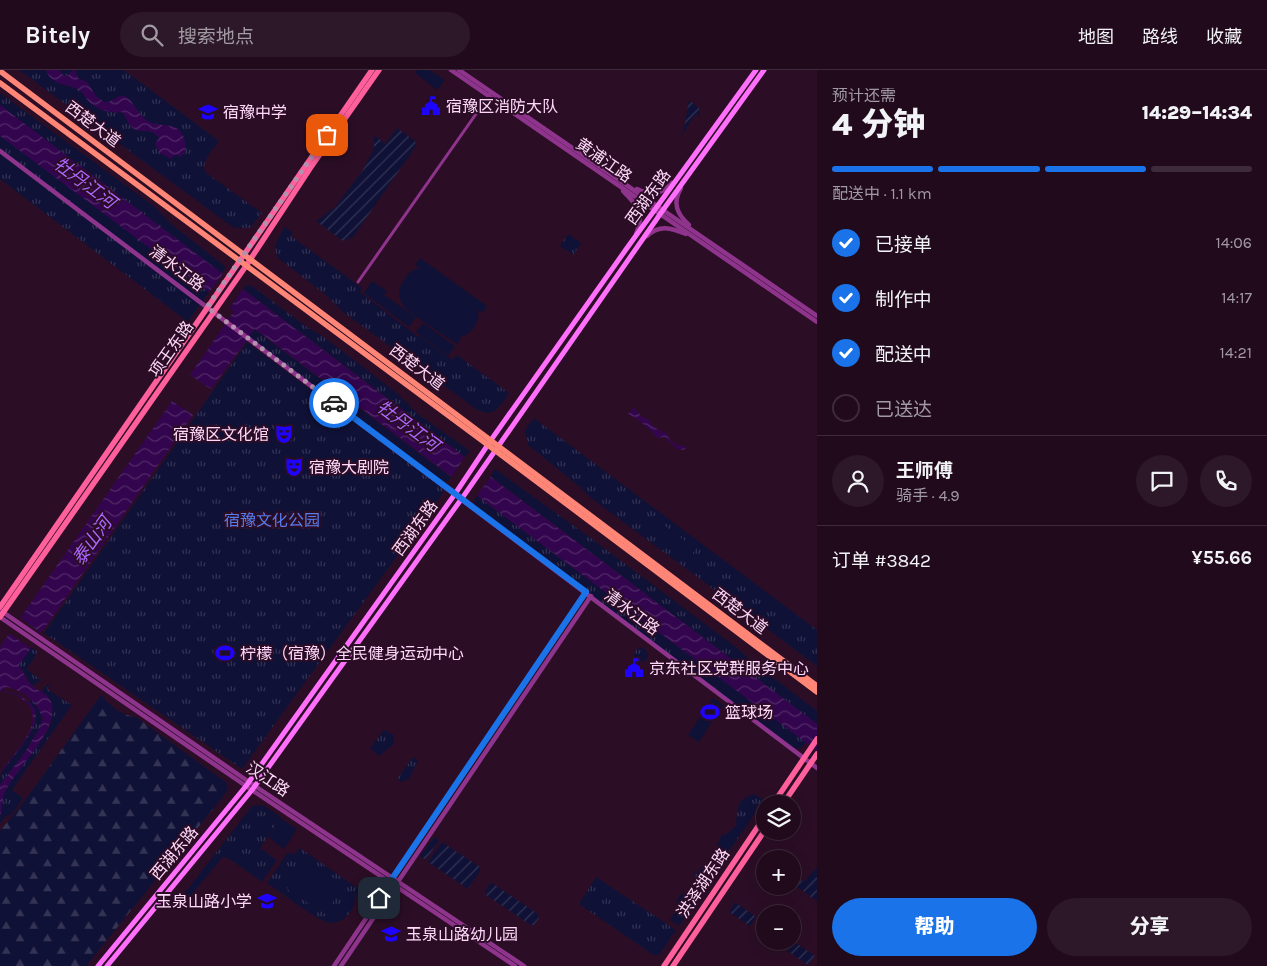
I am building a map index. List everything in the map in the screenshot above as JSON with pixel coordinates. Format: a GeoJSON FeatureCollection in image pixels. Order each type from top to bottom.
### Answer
{"type":"FeatureCollection","features":[{"type":"Feature","properties":{"kind":"highway","name":"西楚大道"},"geometry":{"type":"LineString","coordinates":[[0,71],[489,442],[817,686]]}},
{"type":"Feature","properties":{"kind":"highway","name":"西楚大道"},"geometry":{"type":"LineString","coordinates":[[0,83],[239,261],[489,442]]}},
{"type":"Feature","properties":{"kind":"highway","name":"西楚大道"},"geometry":{"type":"LineString","coordinates":[[497,448],[817,692]]}},
{"type":"Feature","properties":{"kind":"main road","name":"项王东路"},"geometry":{"type":"LineString","coordinates":[[1,614],[207,307],[372,70]]}},
{"type":"Feature","properties":{"kind":"main road","name":"项王东路"},"geometry":{"type":"LineString","coordinates":[[1,614],[240,275],[378,70]]}},
{"type":"Feature","properties":{"kind":"main road","name":"西湖东路"},"geometry":{"type":"LineString","coordinates":[[98,966],[247,784],[455,494],[489,442],[627,248],[756,70]]}},
{"type":"Feature","properties":{"kind":"main road","name":"西湖东路"},"geometry":{"type":"LineString","coordinates":[[107,966],[254,788],[465,494],[662,212],[764,70]]}},
{"type":"Feature","properties":{"kind":"main road"},"geometry":{"type":"LineString","coordinates":[[779,795],[817,739]]}},
{"type":"Feature","properties":{"kind":"main road"},"geometry":{"type":"LineString","coordinates":[[789,795],[817,754]]}},
{"type":"Feature","properties":{"kind":"main road","name":"洪泽湖东路"},"geometry":{"type":"LineString","coordinates":[[664,966],[756,829]]}},
{"type":"Feature","properties":{"kind":"main road","name":"洪泽湖东路"},"geometry":{"type":"LineString","coordinates":[[673,966],[758,840]]}},
{"type":"Feature","properties":{"kind":"street","name":"黄浦江路"},"geometry":{"type":"LineString","coordinates":[[451,70],[490,94],[662,212],[817,322]]}},
{"type":"Feature","properties":{"kind":"street","name":"黄浦江路"},"geometry":{"type":"LineString","coordinates":[[459,70],[490,94]]}},
{"type":"Feature","properties":{"kind":"street"},"geometry":{"type":"LineString","coordinates":[[358,282],[490,94]]}},
{"type":"Feature","properties":{"kind":"street","name":"清水江路"},"geometry":{"type":"LineString","coordinates":[[0,151],[817,768]]}},
{"type":"Feature","properties":{"kind":"street"},"geometry":{"type":"LineString","coordinates":[[614,179],[644,193],[653,194],[664,191],[689,163]]}},
{"type":"Feature","properties":{"kind":"street"},"geometry":{"type":"LineString","coordinates":[[694,167],[679,192],[676,205],[682,218],[695,235]]}},
{"type":"Feature","properties":{"kind":"street"},"geometry":{"type":"LineString","coordinates":[[614,179],[638,207],[640,215],[636,233],[627,248]]}},
{"type":"Feature","properties":{"kind":"street"},"geometry":{"type":"LineString","coordinates":[[634,252],[648,234],[655,229],[671,228],[695,235]]}},
{"type":"Feature","properties":{"kind":"street","name":"黄浦江路"},"geometry":{"type":"LineString","coordinates":[[695,235],[817,316]]}},
{"type":"Feature","properties":{"kind":"street"},"geometry":{"type":"LineString","coordinates":[[334,966],[586,592]]}},
{"type":"Feature","properties":{"kind":"street"},"geometry":{"type":"LineString","coordinates":[[341,966],[591,596]]}},
{"type":"Feature","properties":{"kind":"street","name":"汉江路"},"geometry":{"type":"LineString","coordinates":[[1,614],[15,620],[247,784]]}},
{"type":"Feature","properties":{"kind":"street","name":"汉江路"},"geometry":{"type":"LineString","coordinates":[[1,614],[11,625],[392,880],[515,966]]}},
{"type":"Feature","properties":{"kind":"street","name":"汉江路"},"geometry":{"type":"LineString","coordinates":[[397,884],[524,966]]}},
{"type":"Feature","properties":{"kind":"green space"},"geometry":{"type":"Polygon","coordinates":[[[19,70],[124,70],[219,141],[206,160],[205,172],[262,213],[250,228],[234,228],[19,70]]]}},
{"type":"Feature","properties":{"kind":"green space"},"geometry":{"type":"Polygon","coordinates":[[[417,70],[429,70],[445,80],[437,90],[415,73],[417,70]]]}},
{"type":"Feature","properties":{"kind":"green space"},"geometry":{"type":"Polygon","coordinates":[[[0,93],[155,207],[170,223],[226,267],[188,322],[0,179],[0,93]]]}},
{"type":"Feature","properties":{"kind":"green space"},"geometry":{"type":"Polygon","coordinates":[[[689,100],[699,108],[700,116],[696,114],[680,138],[684,129],[689,100]]]}},
{"type":"Feature","properties":{"kind":"green space"},"geometry":{"type":"Polygon","coordinates":[[[397,128],[415,141],[416,145],[353,237],[343,241],[316,221],[335,207],[363,170],[374,148],[374,135],[385,144],[397,128]]]}},
{"type":"Feature","properties":{"kind":"green space"},"geometry":{"type":"Polygon","coordinates":[[[285,227],[293,233],[291,236],[362,288],[360,292],[417,336],[420,336],[451,359],[457,355],[509,393],[499,407],[487,413],[476,409],[343,312],[326,295],[279,259],[276,247],[285,227]]]}},
{"type":"Feature","properties":{"kind":"green space"},"geometry":{"type":"Polygon","coordinates":[[[568,234],[581,243],[574,254],[560,246],[568,234]]]}},
{"type":"Feature","properties":{"kind":"green space"},"geometry":{"type":"Polygon","coordinates":[[[420,258],[487,306],[483,313],[478,310],[478,319],[474,327],[468,334],[459,337],[461,339],[457,344],[413,314],[401,302],[399,291],[401,285],[409,273],[420,268],[415,265],[420,258]]]}},
{"type":"Feature","properties":{"kind":"green space"},"geometry":{"type":"Polygon","coordinates":[[[372,281],[387,291],[384,295],[416,317],[409,327],[364,293],[372,281]]]}},
{"type":"Feature","properties":{"kind":"green space"},"geometry":{"type":"Polygon","coordinates":[[[247,285],[252,286],[307,327],[324,337],[398,394],[418,414],[470,451],[465,457],[243,289],[247,285]]]}},
{"type":"Feature","properties":{"kind":"green space"},"geometry":{"type":"Polygon","coordinates":[[[423,323],[455,346],[448,356],[416,332],[423,323]]]}},
{"type":"Feature","properties":{"kind":"green space"},"geometry":{"type":"Polygon","coordinates":[[[254,329],[451,477],[448,481],[441,482],[249,337],[254,329]]]}},
{"type":"Feature","properties":{"kind":"green space","name":"宿豫文化公园"},"geometry":{"type":"Polygon","coordinates":[[[247,342],[442,488],[443,493],[242,769],[44,633],[247,342]]]}},
{"type":"Feature","properties":{"kind":"green space"},"geometry":{"type":"Polygon","coordinates":[[[534,418],[817,630],[817,666],[591,498],[528,445],[525,432],[534,418]]]}},
{"type":"Feature","properties":{"kind":"green space"},"geometry":{"type":"Polygon","coordinates":[[[495,469],[592,539],[817,711],[817,724],[490,476],[495,469]]]}},
{"type":"Feature","properties":{"kind":"green space"},"geometry":{"type":"Polygon","coordinates":[[[477,496],[806,742],[800,748],[792,747],[476,509],[474,500],[477,496]]]}},
{"type":"Feature","properties":{"kind":"green space"},"geometry":{"type":"Polygon","coordinates":[[[662,524],[696,549],[688,559],[654,534],[662,524]]]}},
{"type":"Feature","properties":{"kind":"green space"},"geometry":{"type":"Polygon","coordinates":[[[31,647],[38,652],[27,669],[41,680],[32,686],[19,665],[31,647]]]}},
{"type":"Feature","properties":{"kind":"green space"},"geometry":{"type":"Polygon","coordinates":[[[638,648],[644,648],[648,655],[644,662],[638,662],[634,658],[634,652],[638,648]]]}},
{"type":"Feature","properties":{"kind":"green space"},"geometry":{"type":"Polygon","coordinates":[[[48,684],[50,685],[47,689],[72,705],[12,790],[23,798],[12,814],[5,817],[0,824],[5,790],[46,734],[50,724],[51,706],[48,697],[41,691],[48,684]]]}},
{"type":"Feature","properties":{"kind":"green space"},"geometry":{"type":"Polygon","coordinates":[[[101,695],[116,709],[136,717],[227,783],[226,793],[86,966],[0,966],[0,831],[23,803],[101,695]]]}},
{"type":"Feature","properties":{"kind":"green space"},"geometry":{"type":"Polygon","coordinates":[[[713,698],[723,705],[699,742],[688,735],[713,698]]]}},
{"type":"Feature","properties":{"kind":"green space"},"geometry":{"type":"Polygon","coordinates":[[[32,699],[40,710],[42,724],[25,752],[0,785],[1,773],[33,729],[36,719],[35,710],[29,702],[32,699]]]}},
{"type":"Feature","properties":{"kind":"green space"},"geometry":{"type":"Polygon","coordinates":[[[384,730],[394,735],[394,744],[379,756],[370,748],[384,730]]]}},
{"type":"Feature","properties":{"kind":"green space"},"geometry":{"type":"Polygon","coordinates":[[[413,757],[418,761],[409,779],[401,782],[398,778],[413,757]]]}},
{"type":"Feature","properties":{"kind":"green space"},"geometry":{"type":"Polygon","coordinates":[[[754,794],[756,795],[756,812],[728,853],[717,846],[722,834],[725,835],[736,826],[740,802],[754,794]]]}},
{"type":"Feature","properties":{"kind":"green space"},"geometry":{"type":"Polygon","coordinates":[[[263,805],[281,817],[260,848],[277,860],[262,882],[231,860],[223,857],[188,899],[183,895],[252,806],[263,805]]]}},
{"type":"Feature","properties":{"kind":"green space"},"geometry":{"type":"Polygon","coordinates":[[[280,818],[297,829],[284,849],[268,837],[280,818]]]}},
{"type":"Feature","properties":{"kind":"green space"},"geometry":{"type":"Polygon","coordinates":[[[434,837],[439,840],[426,860],[420,856],[434,837]]]}},
{"type":"Feature","properties":{"kind":"green space"},"geometry":{"type":"Polygon","coordinates":[[[442,842],[480,867],[480,871],[468,889],[428,862],[442,842]]]}},
{"type":"Feature","properties":{"kind":"green space"},"geometry":{"type":"Polygon","coordinates":[[[300,848],[363,892],[360,896],[355,893],[353,908],[342,920],[333,923],[325,921],[308,912],[267,883],[288,852],[291,854],[296,853],[300,848]]]}},
{"type":"Feature","properties":{"kind":"green space"},"geometry":{"type":"Polygon","coordinates":[[[306,860],[344,885],[325,914],[287,889],[306,860]]]}},
{"type":"Feature","properties":{"kind":"green space"},"geometry":{"type":"Polygon","coordinates":[[[704,866],[714,873],[679,926],[670,920],[678,907],[676,901],[681,894],[687,893],[696,882],[694,875],[704,866]]]}},
{"type":"Feature","properties":{"kind":"green space"},"geometry":{"type":"Polygon","coordinates":[[[817,867],[817,901],[801,890],[801,880],[805,881],[817,867]]]}},
{"type":"Feature","properties":{"kind":"green space"},"geometry":{"type":"Polygon","coordinates":[[[596,877],[676,930],[660,954],[655,956],[579,904],[596,877]]]}},
{"type":"Feature","properties":{"kind":"green space"},"geometry":{"type":"Polygon","coordinates":[[[492,883],[538,914],[539,918],[534,925],[531,925],[486,895],[485,891],[492,883]]]}},
{"type":"Feature","properties":{"kind":"green space"},"geometry":{"type":"Polygon","coordinates":[[[735,902],[756,917],[750,926],[729,912],[735,902]]]}},
{"type":"Feature","properties":{"kind":"green space"},"geometry":{"type":"Polygon","coordinates":[[[801,946],[815,956],[808,965],[786,950],[801,950],[801,946]]]}},
{"type":"Feature","properties":{"kind":"water"},"geometry":{"type":"Polygon","coordinates":[[[46,70],[59,70],[64,76],[75,70],[78,78],[87,82],[96,96],[104,102],[122,95],[126,97],[145,119],[151,123],[170,126],[181,132],[185,140],[186,151],[180,157],[176,154],[171,159],[160,153],[155,144],[159,138],[156,135],[134,129],[122,112],[109,112],[96,107],[79,90],[55,82],[46,70]]]}},
{"type":"Feature","properties":{"kind":"water","name":"牡丹江河"},"geometry":{"type":"Polygon","coordinates":[[[0,105],[817,724],[817,751],[255,329],[211,389],[190,375],[234,311],[0,136],[0,105]]]}},
{"type":"Feature","properties":{"kind":"water","name":"泰山河"},"geometry":{"type":"Polygon","coordinates":[[[172,401],[193,415],[19,665],[29,682],[50,699],[52,712],[50,724],[44,735],[6,790],[0,816],[0,785],[25,752],[43,719],[30,698],[7,687],[0,692],[0,647],[172,401]]]}},
{"type":"Feature","properties":{"kind":"water"},"geometry":{"type":"Polygon","coordinates":[[[633,407],[642,417],[648,419],[656,428],[666,433],[670,440],[686,448],[683,450],[677,449],[664,437],[658,438],[654,435],[653,432],[638,420],[627,414],[631,412],[633,407]]]}},
{"type":"Feature","properties":{"kind":"water"},"geometry":{"type":"Polygon","coordinates":[[[7,691],[25,699],[33,707],[36,714],[28,737],[0,774],[25,740],[32,722],[29,706],[9,692],[2,693],[7,691]]]}},
{"type":"Feature","properties":{"kind":"pier"},"geometry":{"type":"Polygon","coordinates":[[[224,272],[244,287],[229,309],[208,294],[224,272]]]}},
{"type":"Feature","properties":{"kind":"pier"},"geometry":{"type":"Polygon","coordinates":[[[466,455],[492,475],[475,498],[450,479],[466,455]]]}},
{"type":"Feature","properties":{"kind":"pier"},"geometry":{"type":"Polygon","coordinates":[[[19,617],[41,633],[30,648],[9,633],[19,617]]]}},
{"type":"Feature","properties":{"kind":"way so far"},"geometry":{"type":"LineString","coordinates":[[327,135],[207,307],[334,403]]}},
{"type":"Feature","properties":{"kind":"place","name":"宿豫区消防大队"},"geometry":{"type":"Point","coordinates":[431,106]}},
{"type":"Feature","properties":{"kind":"place","name":"宿豫中学"},"geometry":{"type":"Point","coordinates":[208,112]}},
{"type":"Feature","properties":{"kind":"place","name":"宿豫区文化馆"},"geometry":{"type":"Point","coordinates":[284,434]}},
{"type":"Feature","properties":{"kind":"place","name":"宿豫大剧院"},"geometry":{"type":"Point","coordinates":[294,467]}},
{"type":"Feature","properties":{"kind":"place","name":"柠檬（宿豫）全民健身运动中心"},"geometry":{"type":"Point","coordinates":[225,653]}},
{"type":"Feature","properties":{"kind":"place","name":"京东社区党群服务中心"},"geometry":{"type":"Point","coordinates":[634,668]}},
{"type":"Feature","properties":{"kind":"place","name":"篮球场"},"geometry":{"type":"Point","coordinates":[710,712]}},
{"type":"Feature","properties":{"kind":"place","name":"玉泉山路小学"},"geometry":{"type":"Point","coordinates":[267,901]}},
{"type":"Feature","properties":{"kind":"place","name":"玉泉山路幼儿园"},"geometry":{"type":"Point","coordinates":[391,934]}},
{"type":"Feature","properties":{"kind":"route"},"geometry":{"type":"LineString","coordinates":[[334,403],[586,592],[379,898]]}}]}
